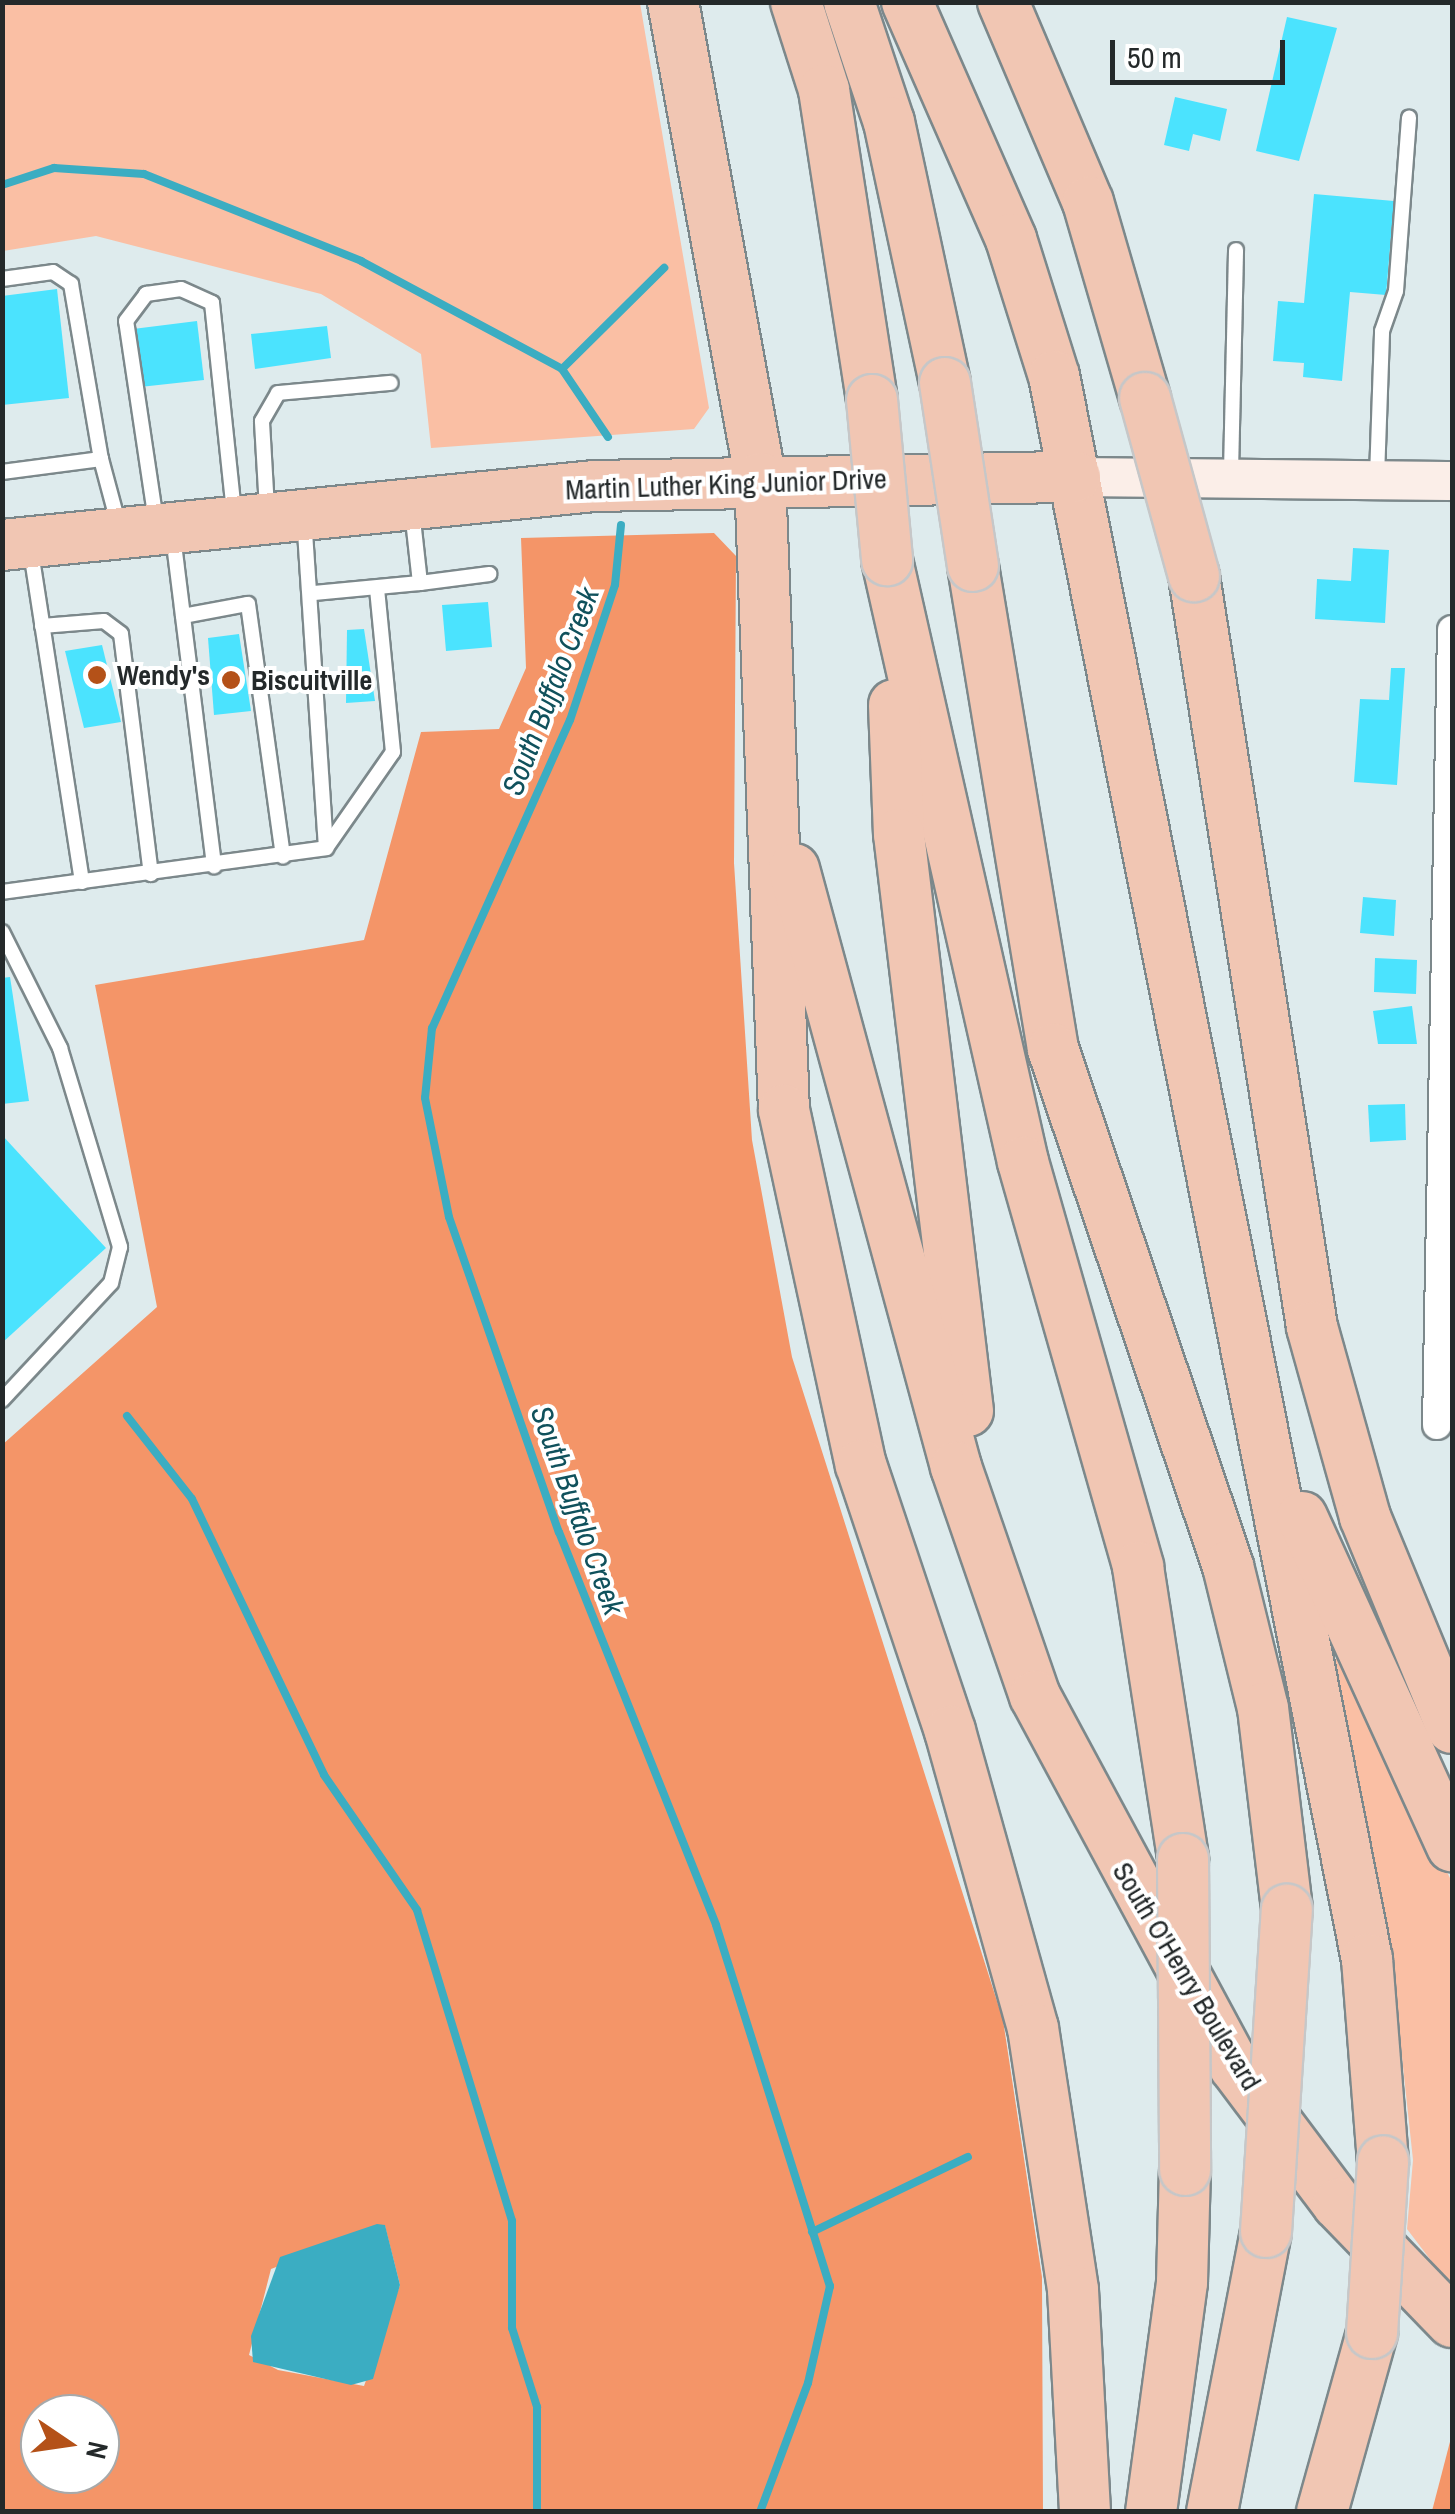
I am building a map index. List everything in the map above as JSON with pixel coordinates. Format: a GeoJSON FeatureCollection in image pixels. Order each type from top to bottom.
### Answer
{"type":"FeatureCollection","features":[{"type":"Feature","properties":{"kind":"highway"},"geometry":{"type":"LineString","coordinates":[[672,2],[760,478],[776,1019],[805,1228],[861,1465],[950,1730],[1033,2028],[1072,2290],[1085,2512]]}},
{"type":"Feature","properties":{"kind":"highway"},"geometry":{"type":"LineString","coordinates":[[796,2],[824,90],[872,400],[887,560],[899,834],[996,1584]]}},
{"type":"Feature","properties":{"kind":"highway"},"geometry":{"type":"LineString","coordinates":[[849,2],[889,122],[946,383],[1053,1049],[1228,1566],[1263,1708],[1286,1910],[1266,2232],[1212,2512]]}},
{"type":"Feature","properties":{"kind":"highway"},"geometry":{"type":"LineString","coordinates":[[907,2],[1010,238],[1075,476],[1134,813],[1223,1228],[1367,1959],[1383,2161],[1372,2333],[1322,2512]]}},
{"type":"Feature","properties":{"kind":"highway"},"geometry":{"type":"LineString","coordinates":[[1003,2],[1088,202],[1194,576],[1320,1361],[1365,1517],[1452,1728]]}},
{"type":"Feature","properties":{"kind":"highway","name":"Martin Luther King Junior Drive"},"geometry":{"type":"LineString","coordinates":[[16,543],[411,502],[760,478],[1075,476]]}},
{"type":"Feature","properties":{"kind":"highway"},"geometry":{"type":"LineString","coordinates":[[887,560],[1023,1162],[1138,1566],[1184,1859],[1182,2282],[1151,2512]]}},
{"type":"Feature","properties":{"kind":"highway"},"geometry":{"type":"LineString","coordinates":[[768,756],[807,930],[996,1584]]}},
{"type":"Feature","properties":{"kind":"highway"},"geometry":{"type":"LineString","coordinates":[[1223,1228],[1285,1474],[1344,1626],[1452,1846]]}},
{"type":"Feature","properties":{"kind":"highway","name":"South O'Henry Boulevard"},"geometry":{"type":"LineString","coordinates":[[996,1584],[1078,1791],[1235,2067],[1338,2204],[1452,2322]]}},
{"type":"Feature","properties":{"kind":"main road","name":"Martin Luther King Junior Drive"},"geometry":{"type":"LineString","coordinates":[[1075,476],[1231,472],[1452,482]]}},
{"type":"Feature","properties":{"kind":"street"},"geometry":{"type":"LineString","coordinates":[[1437,1425],[1451,847],[1452,630]]}},
{"type":"Feature","properties":{"kind":"lane"},"geometry":{"type":"LineString","coordinates":[[1377,478],[1382,331],[1396,291],[1410,117]]}},
{"type":"Feature","properties":{"kind":"lane"},"geometry":{"type":"LineString","coordinates":[[1231,472],[1236,250]]}},
{"type":"Feature","properties":{"kind":"lane"},"geometry":{"type":"LineString","coordinates":[[2,279],[53,272],[71,284],[101,459],[149,528],[183,616],[214,866]]}},
{"type":"Feature","properties":{"kind":"lane"},"geometry":{"type":"LineString","coordinates":[[149,528],[126,321],[146,294],[181,288],[212,303],[268,515],[314,593],[326,848]]}},
{"type":"Feature","properties":{"kind":"lane"},"geometry":{"type":"LineString","coordinates":[[268,515],[262,421],[270,402],[391,383]]}},
{"type":"Feature","properties":{"kind":"lane"},"geometry":{"type":"LineString","coordinates":[[2,472],[101,459]]}},
{"type":"Feature","properties":{"kind":"lane"},"geometry":{"type":"LineString","coordinates":[[411,502],[420,583]]}},
{"type":"Feature","properties":{"kind":"lane"},"geometry":{"type":"LineString","coordinates":[[16,543],[42,626],[82,882]]}},
{"type":"Feature","properties":{"kind":"lane"},"geometry":{"type":"LineString","coordinates":[[314,593],[489,574]]}},
{"type":"Feature","properties":{"kind":"lane"},"geometry":{"type":"LineString","coordinates":[[2,892],[326,848],[393,752],[377,588]]}},
{"type":"Feature","properties":{"kind":"lane"},"geometry":{"type":"LineString","coordinates":[[183,616],[248,604],[282,857]]}},
{"type":"Feature","properties":{"kind":"lane"},"geometry":{"type":"LineString","coordinates":[[42,626],[104,620],[121,634],[151,874]]}},
{"type":"Feature","properties":{"kind":"lane"},"geometry":{"type":"LineString","coordinates":[[2,932],[9,960],[60,1048],[120,1247],[112,1283],[2,1400]]}},
{"type":"Feature","properties":{"kind":"shaded area"},"geometry":{"type":"Polygon","coordinates":[[[3,2],[640,3],[709,408],[694,429],[431,448],[421,354],[321,294],[96,236],[3,251],[3,2]]]}},
{"type":"Feature","properties":{"kind":"shaded area"},"geometry":{"type":"Polygon","coordinates":[[[714,533],[736,556],[734,863],[752,1140],[792,1357],[1003,2020],[1042,2277],[1043,2511],[3,2511],[2,1445],[157,1307],[95,985],[364,940],[421,732],[499,729],[526,668],[521,538],[714,533]],[[385,2226],[271,2269],[249,2355],[278,2370],[364,2386],[400,2285],[385,2226]]]}},
{"type":"Feature","properties":{"kind":"shaded area"},"geometry":{"type":"Polygon","coordinates":[[[1340,1658],[1452,1882],[1452,2288],[1407,2229],[1413,2160],[1394,1982],[1327,1660],[1340,1658]]]}},
{"type":"Feature","properties":{"kind":"shaded area"},"geometry":{"type":"Polygon","coordinates":[[[1452,2434],[1452,2511],[1432,2511],[1452,2434]]]}},
{"type":"Feature","properties":{"kind":"water"},"geometry":{"type":"Polygon","coordinates":[[[377,2224],[385,2225],[400,2285],[373,2379],[351,2385],[253,2362],[251,2336],[280,2257],[377,2224]]]}},
{"type":"Feature","properties":{"kind":"building"},"geometry":{"type":"Polygon","coordinates":[[[1287,17],[1337,28],[1299,161],[1256,151],[1287,17]]]}},
{"type":"Feature","properties":{"kind":"building"},"geometry":{"type":"Polygon","coordinates":[[[1175,97],[1227,109],[1220,141],[1193,134],[1189,151],[1164,145],[1175,97]]]}},
{"type":"Feature","properties":{"kind":"building"},"geometry":{"type":"Polygon","coordinates":[[[1314,194],[1394,201],[1386,295],[1350,292],[1342,381],[1303,377],[1304,363],[1273,361],[1278,301],[1304,303],[1314,194]]]}},
{"type":"Feature","properties":{"kind":"building"},"geometry":{"type":"Polygon","coordinates":[[[57,289],[69,398],[2,405],[2,296],[57,289]]]}},
{"type":"Feature","properties":{"kind":"building"},"geometry":{"type":"Polygon","coordinates":[[[197,321],[204,380],[140,387],[133,329],[197,321]]]}},
{"type":"Feature","properties":{"kind":"building"},"geometry":{"type":"Polygon","coordinates":[[[327,326],[331,358],[255,369],[251,334],[327,326]]]}},
{"type":"Feature","properties":{"kind":"building"},"geometry":{"type":"Polygon","coordinates":[[[1353,548],[1389,550],[1385,623],[1315,619],[1317,579],[1351,581],[1353,548]]]}},
{"type":"Feature","properties":{"kind":"building"},"geometry":{"type":"Polygon","coordinates":[[[488,602],[492,647],[446,651],[442,605],[488,602]]]}},
{"type":"Feature","properties":{"kind":"building"},"geometry":{"type":"Polygon","coordinates":[[[364,629],[375,701],[346,703],[347,630],[364,629]]]}},
{"type":"Feature","properties":{"kind":"building"},"geometry":{"type":"Polygon","coordinates":[[[239,634],[251,711],[214,715],[208,638],[239,634]]]}},
{"type":"Feature","properties":{"kind":"building"},"geometry":{"type":"Polygon","coordinates":[[[102,645],[121,722],[84,728],[65,651],[102,645]]]}},
{"type":"Feature","properties":{"kind":"building"},"geometry":{"type":"Polygon","coordinates":[[[1391,668],[1405,668],[1397,785],[1354,782],[1360,699],[1389,700],[1391,668]]]}},
{"type":"Feature","properties":{"kind":"building"},"geometry":{"type":"Polygon","coordinates":[[[1363,897],[1396,900],[1394,936],[1360,933],[1363,897]]]}},
{"type":"Feature","properties":{"kind":"building"},"geometry":{"type":"Polygon","coordinates":[[[1375,958],[1417,960],[1416,994],[1374,992],[1375,958]]]}},
{"type":"Feature","properties":{"kind":"building"},"geometry":{"type":"Polygon","coordinates":[[[10,977],[29,1101],[2,1104],[2,978],[10,977]]]}},
{"type":"Feature","properties":{"kind":"building"},"geometry":{"type":"Polygon","coordinates":[[[1412,1006],[1417,1044],[1378,1044],[1373,1011],[1412,1006]]]}},
{"type":"Feature","properties":{"kind":"building"},"geometry":{"type":"Polygon","coordinates":[[[1405,1104],[1406,1140],[1370,1142],[1368,1105],[1405,1104]]]}},
{"type":"Feature","properties":{"kind":"building"},"geometry":{"type":"Polygon","coordinates":[[[2,1135],[106,1248],[2,1343],[2,1135]]]}},
{"type":"Feature","properties":{"kind":"waterway","name":"South Buffalo Creek"},"geometry":{"type":"LineString","coordinates":[[2,185],[54,168],[144,174],[361,261],[562,369],[608,437]]}},
{"type":"Feature","properties":{"kind":"waterway"},"geometry":{"type":"LineString","coordinates":[[562,369],[664,268]]}},
{"type":"Feature","properties":{"kind":"waterway","name":"South Buffalo Creek"},"geometry":{"type":"LineString","coordinates":[[621,525],[615,585],[570,720],[432,1028],[425,1098],[449,1217],[559,1532],[716,1925],[830,2286],[808,2383],[760,2512]]}},
{"type":"Feature","properties":{"kind":"waterway"},"geometry":{"type":"LineString","coordinates":[[127,1416],[192,1499],[324,1775],[417,1910],[512,2221],[512,2328],[537,2407],[537,2512]]}},
{"type":"Feature","properties":{"kind":"waterway"},"geometry":{"type":"LineString","coordinates":[[812,2232],[968,2157]]}},
{"type":"Feature","properties":{"kind":"place","name":"Wendy's"},"geometry":{"type":"Point","coordinates":[97,675]}},
{"type":"Feature","properties":{"kind":"place","name":"Biscuitville"},"geometry":{"type":"Point","coordinates":[231,680]}}]}
